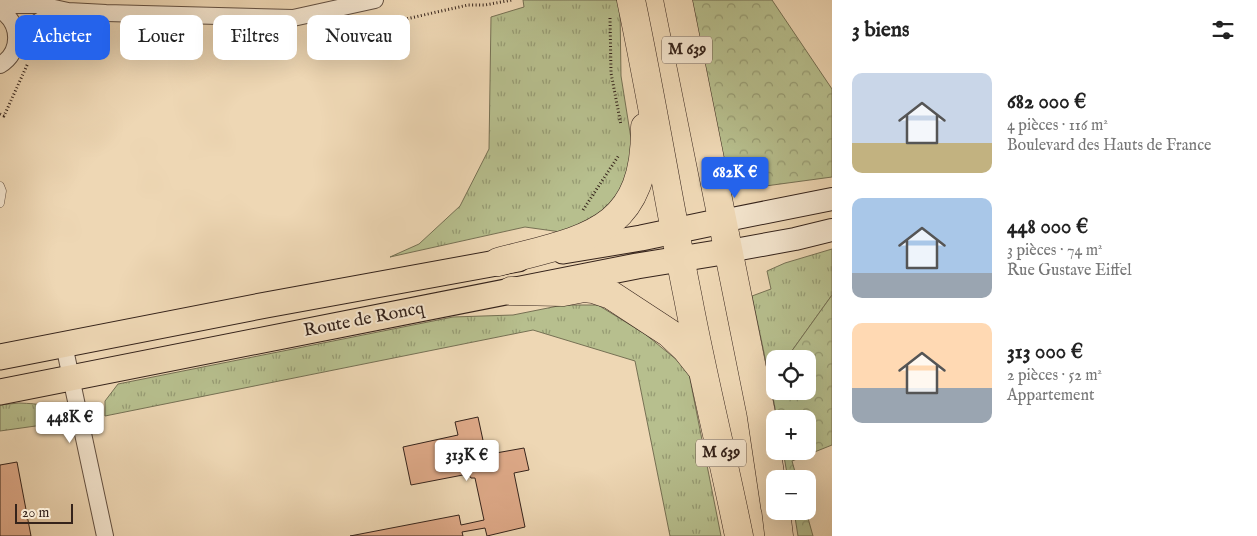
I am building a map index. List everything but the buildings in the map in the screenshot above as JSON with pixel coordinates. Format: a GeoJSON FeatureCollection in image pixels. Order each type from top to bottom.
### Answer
{"type":"FeatureCollection","features":[{"type":"Feature","properties":{"kind":"highway","name":"M 639"},"geometry":{"type":"LineString","coordinates":[[631,0],[644,58],[674,231],[702,370],[739,536]]}},
{"type":"Feature","properties":{"kind":"highway","name":"M 639"},"geometry":{"type":"LineString","coordinates":[[678,0],[761,413],[769,470]]}},
{"type":"Feature","properties":{"kind":"highway"},"geometry":{"type":"LineString","coordinates":[[498,262],[586,237],[615,218],[629,202],[639,182],[644,161],[644,58]]}},
{"type":"Feature","properties":{"kind":"highway"},"geometry":{"type":"LineString","coordinates":[[511,291],[558,292],[584,288],[611,295],[669,333],[686,349],[702,370]]}},
{"type":"Feature","properties":{"kind":"highway"},"geometry":{"type":"LineString","coordinates":[[777,520],[780,536]]}},
{"type":"Feature","properties":{"kind":"main road","name":"Route de Roncq"},"geometry":{"type":"LineString","coordinates":[[0,357],[498,262],[674,231],[832,199]]}},
{"type":"Feature","properties":{"kind":"main road"},"geometry":{"type":"LineString","coordinates":[[680,258],[722,221]]}},
{"type":"Feature","properties":{"kind":"main road","name":"Route de Roncq"},"geometry":{"type":"LineString","coordinates":[[0,392],[680,258],[794,239],[832,230]]}},
{"type":"Feature","properties":{"kind":"main road"},"geometry":{"type":"LineString","coordinates":[[674,231],[729,251]]}},
{"type":"Feature","properties":{"kind":"street"},"geometry":{"type":"LineString","coordinates":[[0,9],[13,5],[40,5],[68,10],[293,18],[375,0]]}},
{"type":"Feature","properties":{"kind":"street"},"geometry":{"type":"LineString","coordinates":[[0,9],[9,17],[15,30]]}},
{"type":"Feature","properties":{"kind":"street"},"geometry":{"type":"LineString","coordinates":[[50,15],[68,10]]}},
{"type":"Feature","properties":{"kind":"street"},"geometry":{"type":"LineString","coordinates":[[0,65],[10,57],[15,46]]}},
{"type":"Feature","properties":{"kind":"street"},"geometry":{"type":"LineString","coordinates":[[64,345],[105,536]]}},
{"type":"Feature","properties":{"kind":"lane"},"geometry":{"type":"LineString","coordinates":[[0,186],[2,191],[0,202]]}},
{"type":"Feature","properties":{"kind":"path"},"geometry":{"type":"LineString","coordinates":[[610,17],[611,73],[621,128]]}},
{"type":"Feature","properties":{"kind":"path"},"geometry":{"type":"LineString","coordinates":[[581,212],[620,154]]}},
{"type":"Feature","properties":{"kind":"green space"},"geometry":{"type":"Polygon","coordinates":[[[523,0],[617,0],[620,9],[621,76],[632,145],[631,171],[623,189],[593,222],[568,233],[525,227],[390,257],[419,244],[460,206],[489,149],[491,17],[524,7],[523,0]]]}},
{"type":"Feature","properties":{"kind":"green space"},"geometry":{"type":"Polygon","coordinates":[[[689,0],[772,0],[832,89],[832,177],[758,187],[754,168],[725,175],[689,0]]]}},
{"type":"Feature","properties":{"kind":"green space"},"geometry":{"type":"Polygon","coordinates":[[[832,249],[832,295],[792,350],[766,350],[766,362],[752,296],[771,289],[767,271],[785,263],[832,249]]]}},
{"type":"Feature","properties":{"kind":"green space"},"geometry":{"type":"Polygon","coordinates":[[[832,295],[832,445],[816,451],[816,410],[775,410],[774,400],[816,400],[816,350],[792,350],[832,295]]]}},
{"type":"Feature","properties":{"kind":"green space"},"geometry":{"type":"Polygon","coordinates":[[[563,305],[598,305],[645,334],[688,369],[721,536],[670,536],[635,361],[533,330],[105,416],[105,401],[118,384],[453,317],[513,315],[563,305]]]}},
{"type":"Feature","properties":{"kind":"green space"},"geometry":{"type":"Polygon","coordinates":[[[19,403],[49,408],[64,422],[0,431],[0,405],[19,403]]]}},
{"type":"Feature","properties":{"kind":"green space"},"geometry":{"type":"Polygon","coordinates":[[[785,460],[794,460],[792,461],[794,470],[786,470],[785,460]]]}},
{"type":"Feature","properties":{"kind":"green space"},"geometry":{"type":"Polygon","coordinates":[[[795,520],[809,520],[813,536],[798,536],[795,520]]]}}]}
